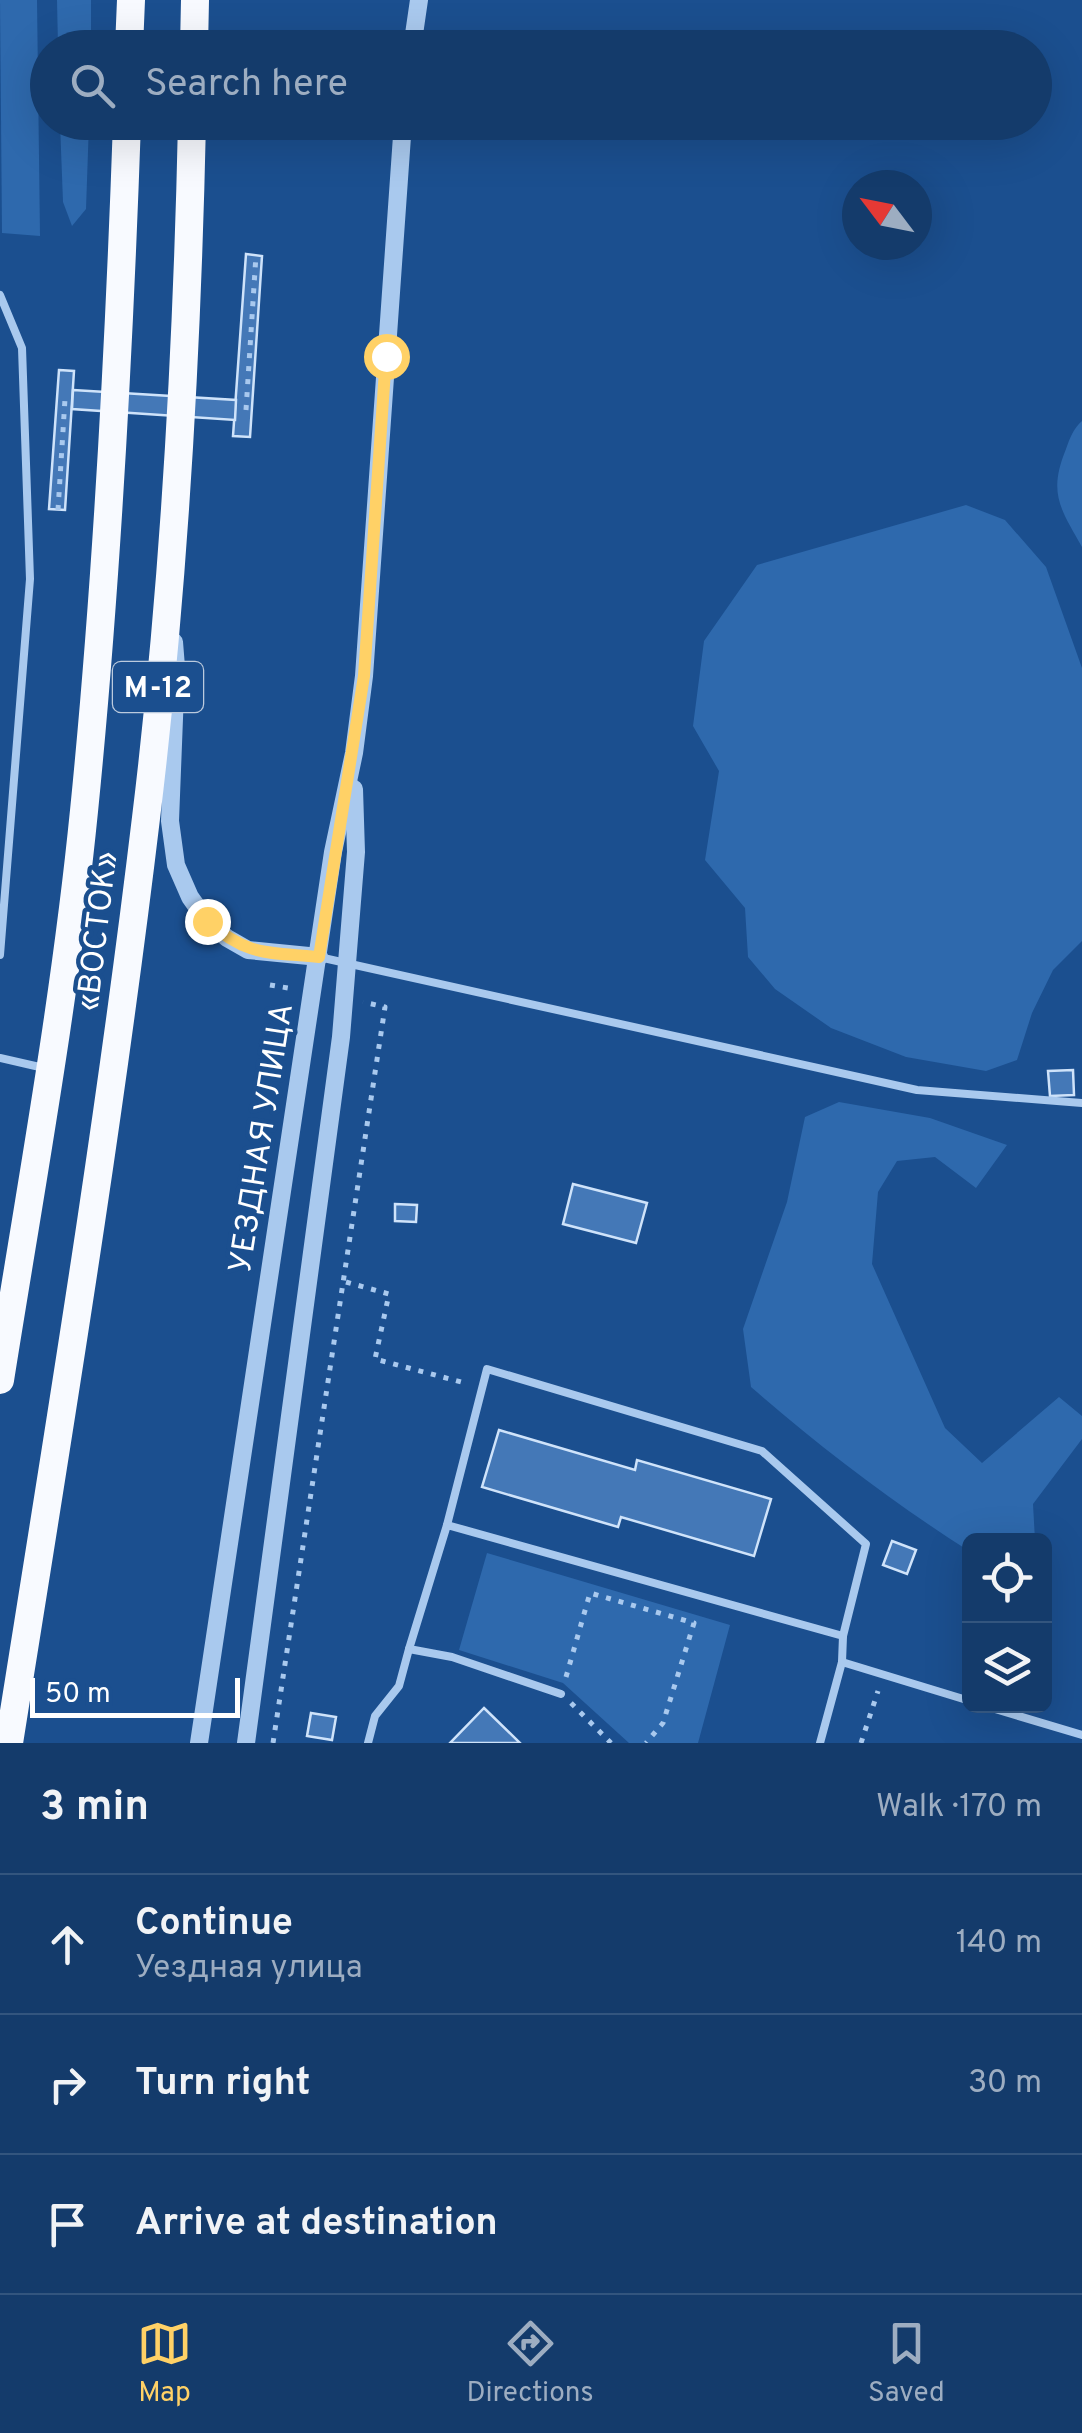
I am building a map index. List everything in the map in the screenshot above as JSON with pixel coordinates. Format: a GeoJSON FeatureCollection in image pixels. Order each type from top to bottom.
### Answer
{"type":"FeatureCollection","features":[{"type":"Feature","properties":{"kind":"highway"},"geometry":{"type":"LineString","coordinates":[[130,30],[131,0]]}},
{"type":"Feature","properties":{"kind":"highway"},"geometry":{"type":"LineString","coordinates":[[194,30],[195,0]]}},
{"type":"Feature","properties":{"kind":"highway","name":"«ВОСТОК»"},"geometry":{"type":"LineString","coordinates":[[0,1380],[50,1069],[84,810],[112,452],[126,140]]}},
{"type":"Feature","properties":{"kind":"highway","name":"«ВОСТОК»"},"geometry":{"type":"LineString","coordinates":[[9,1743],[88,1248],[147,813],[189,287],[192,140]]}},
{"type":"Feature","properties":{"kind":"street"},"geometry":{"type":"LineString","coordinates":[[414,30],[418,0]]}},
{"type":"Feature","properties":{"kind":"street","name":"УЕЗДНАЯ УЛИЦА"},"geometry":{"type":"LineString","coordinates":[[198,1743],[333,852],[354,754],[364,676],[402,140]]}},
{"type":"Feature","properties":{"kind":"street"},"geometry":{"type":"LineString","coordinates":[[168,577],[176,667],[170,821],[176,865],[190,897],[207,921],[227,938],[248,950],[319,957]]}},
{"type":"Feature","properties":{"kind":"street","name":"УЕЗДНАЯ УЛИЦА"},"geometry":{"type":"LineString","coordinates":[[246,1743],[339,1056],[356,852],[354,754]]}},
{"type":"Feature","properties":{"kind":"lane"},"geometry":{"type":"LineString","coordinates":[[0,295],[22,348],[30,579],[0,956]]}},
{"type":"Feature","properties":{"kind":"lane"},"geometry":{"type":"LineString","coordinates":[[319,957],[917,1090],[1008,1100],[1082,1102]]}},
{"type":"Feature","properties":{"kind":"lane"},"geometry":{"type":"LineString","coordinates":[[0,1058],[50,1069]]}},
{"type":"Feature","properties":{"kind":"lane"},"geometry":{"type":"LineString","coordinates":[[368,1743],[374,1716],[399,1686],[447,1525],[487,1369],[762,1450],[866,1544],[843,1636],[842,1662],[820,1743]]}},
{"type":"Feature","properties":{"kind":"lane"},"geometry":{"type":"LineString","coordinates":[[447,1525],[843,1636]]}},
{"type":"Feature","properties":{"kind":"lane"},"geometry":{"type":"LineString","coordinates":[[409,1649],[452,1657],[561,1694]]}},
{"type":"Feature","properties":{"kind":"lane"},"geometry":{"type":"LineString","coordinates":[[842,1662],[962,1699]]}},
{"type":"Feature","properties":{"kind":"lane"},"geometry":{"type":"LineString","coordinates":[[1008,1713],[1082,1735]]}},
{"type":"Feature","properties":{"kind":"path"},"geometry":{"type":"LineString","coordinates":[[246,410],[256,255]]}},
{"type":"Feature","properties":{"kind":"path"},"geometry":{"type":"LineString","coordinates":[[58,510],[65,399]]}},
{"type":"Feature","properties":{"kind":"path"},"geometry":{"type":"LineString","coordinates":[[270,985],[313,992]]}},
{"type":"Feature","properties":{"kind":"path"},"geometry":{"type":"LineString","coordinates":[[273,1743],[385,1007],[344,998]]}},
{"type":"Feature","properties":{"kind":"path"},"geometry":{"type":"LineString","coordinates":[[612,1743],[561,1694],[590,1593],[694,1622],[663,1723],[646,1743]]}},
{"type":"Feature","properties":{"kind":"path"},"geometry":{"type":"LineString","coordinates":[[861,1743],[876,1690],[894,1695]]}},
{"type":"Feature","properties":{"kind":"shaded area"},"geometry":{"type":"Polygon","coordinates":[[[0,0],[37,0],[37,30],[30,30],[30,140],[39,140],[40,236],[2,233],[0,0]]]}},
{"type":"Feature","properties":{"kind":"shaded area"},"geometry":{"type":"Polygon","coordinates":[[[57,0],[91,0],[91,30],[58,30],[57,0]]]}},
{"type":"Feature","properties":{"kind":"shaded area"},"geometry":{"type":"Polygon","coordinates":[[[61,140],[88,140],[86,209],[72,226],[63,202],[61,140]]]}},
{"type":"Feature","properties":{"kind":"shaded area"},"geometry":{"type":"Polygon","coordinates":[[[1082,421],[1082,547],[1057,489],[1066,449],[1082,421]]]}},
{"type":"Feature","properties":{"kind":"shaded area"},"geometry":{"type":"Polygon","coordinates":[[[966,505],[1005,520],[1046,567],[1082,668],[1082,941],[1053,970],[1032,1013],[1017,1060],[986,1071],[906,1057],[831,1028],[775,989],[748,957],[745,908],[705,860],[719,771],[693,726],[704,641],[757,565],[966,505]]]}},
{"type":"Feature","properties":{"kind":"shaded area"},"geometry":{"type":"Polygon","coordinates":[[[839,1102],[930,1118],[1007,1145],[976,1188],[935,1157],[897,1161],[878,1192],[872,1264],[945,1428],[982,1463],[1059,1397],[1082,1416],[1082,1439],[1033,1504],[1035,1533],[962,1533],[962,1546],[857,1473],[751,1387],[743,1329],[787,1202],[805,1117],[839,1102]]]}},
{"type":"Feature","properties":{"kind":"shaded area"},"geometry":{"type":"Polygon","coordinates":[[[487,1553],[730,1625],[698,1743],[629,1743],[563,1683],[459,1650],[487,1553]]]}},
{"type":"Feature","properties":{"kind":"building"},"geometry":{"type":"Polygon","coordinates":[[[246,254],[262,256],[250,437],[233,436],[246,254]]]}},
{"type":"Feature","properties":{"kind":"building"},"geometry":{"type":"Polygon","coordinates":[[[59,370],[74,371],[65,510],[49,509],[59,370]]]}},
{"type":"Feature","properties":{"kind":"building"},"geometry":{"type":"Polygon","coordinates":[[[73,390],[236,400],[235,420],[72,409],[73,390]]]}},
{"type":"Feature","properties":{"kind":"building"},"geometry":{"type":"Polygon","coordinates":[[[1073,1070],[1074,1095],[1050,1096],[1048,1071],[1073,1070]]]}},
{"type":"Feature","properties":{"kind":"building"},"geometry":{"type":"Polygon","coordinates":[[[573,1184],[647,1203],[636,1243],[563,1224],[573,1184]]]}},
{"type":"Feature","properties":{"kind":"building"},"geometry":{"type":"Polygon","coordinates":[[[395,1204],[417,1205],[416,1222],[395,1221],[395,1204]]]}},
{"type":"Feature","properties":{"kind":"building"},"geometry":{"type":"Polygon","coordinates":[[[499,1430],[635,1470],[637,1460],[771,1499],[754,1556],[621,1517],[618,1527],[482,1487],[499,1430]]]}},
{"type":"Feature","properties":{"kind":"building"},"geometry":{"type":"Polygon","coordinates":[[[892,1541],[916,1550],[907,1574],[883,1565],[892,1541]]]}},
{"type":"Feature","properties":{"kind":"building"},"geometry":{"type":"Polygon","coordinates":[[[484,1708],[520,1743],[450,1743],[484,1708]]]}},
{"type":"Feature","properties":{"kind":"building"},"geometry":{"type":"Polygon","coordinates":[[[311,1713],[336,1717],[332,1740],[307,1736],[311,1713]]]}},
{"type":"Feature","properties":{"kind":"route"},"geometry":{"type":"LineString","coordinates":[[207,921],[248,950],[319,957],[364,676],[386,356]]}}]}
